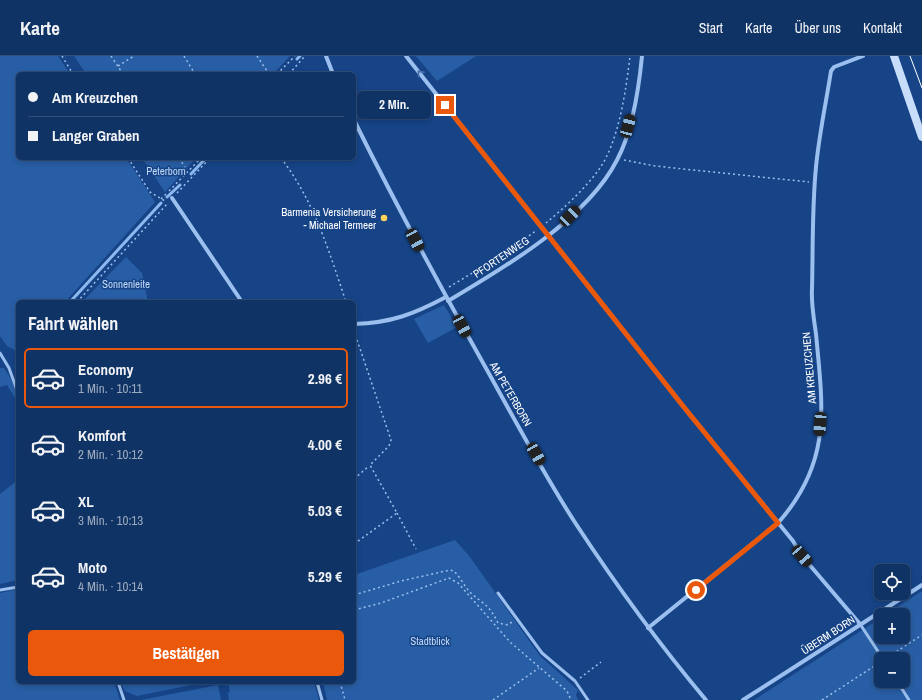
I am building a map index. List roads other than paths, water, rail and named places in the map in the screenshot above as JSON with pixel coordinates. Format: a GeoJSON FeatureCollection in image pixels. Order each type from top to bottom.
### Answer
{"type":"FeatureCollection","features":[{"type":"Feature","properties":{"kind":"main road"},"geometry":{"type":"LineString","coordinates":[[894,56],[922,137]]}},
{"type":"Feature","properties":{"kind":"street"},"geometry":{"type":"LineString","coordinates":[[326,56],[332,72]]}},
{"type":"Feature","properties":{"kind":"street"},"geometry":{"type":"LineString","coordinates":[[406,56],[683,406],[793,541],[802,556],[860,624]]}},
{"type":"Feature","properties":{"kind":"street","name":"PFORTENWEG"},"geometry":{"type":"LineString","coordinates":[[356,324],[374,324],[406,317],[447,299],[497,272],[548,235],[592,195],[608,176],[618,158],[636,99],[642,56]]}},
{"type":"Feature","properties":{"kind":"street","name":"AM KREUZCHEN"},"geometry":{"type":"LineString","coordinates":[[648,628],[778,523],[792,507],[810,476],[815,462],[820,435],[822,401],[812,292],[816,168],[831,71],[834,67],[864,56]]}},
{"type":"Feature","properties":{"kind":"street","name":"AM PETERBORN"},"geometry":{"type":"LineString","coordinates":[[356,124],[394,202],[447,299],[575,522],[622,593],[706,700]]}},
{"type":"Feature","properties":{"kind":"street"},"geometry":{"type":"LineString","coordinates":[[172,198],[241,300]]}},
{"type":"Feature","properties":{"kind":"street","name":"ÜBERM BORN"},"geometry":{"type":"LineString","coordinates":[[743,700],[922,585]]}},
{"type":"Feature","properties":{"kind":"lane"},"geometry":{"type":"LineString","coordinates":[[0,353],[16,388]]}},
{"type":"Feature","properties":{"kind":"lane"},"geometry":{"type":"LineString","coordinates":[[0,590],[16,587]]}},
{"type":"Feature","properties":{"kind":"lane"},"geometry":{"type":"LineString","coordinates":[[498,592],[542,653],[575,681],[588,700]]}},
{"type":"Feature","properties":{"kind":"lane"},"geometry":{"type":"LineString","coordinates":[[860,624],[879,652]]}},
{"type":"Feature","properties":{"kind":"lane"},"geometry":{"type":"LineString","coordinates":[[119,684],[124,700]]}},
{"type":"Feature","properties":{"kind":"lane"},"geometry":{"type":"LineString","coordinates":[[318,684],[322,700]]}},
{"type":"Feature","properties":{"kind":"lane"},"geometry":{"type":"LineString","coordinates":[[901,688],[909,700]]}},
{"type":"Feature","properties":{"kind":"waterway"},"geometry":{"type":"LineString","coordinates":[[297,59],[300,56]]}},
{"type":"Feature","properties":{"kind":"waterway"},"geometry":{"type":"LineString","coordinates":[[191,174],[204,160]]}},
{"type":"Feature","properties":{"kind":"waterway"},"geometry":{"type":"LineString","coordinates":[[167,197],[180,185]]}},
{"type":"Feature","properties":{"kind":"waterway"},"geometry":{"type":"LineString","coordinates":[[72,300],[161,203]]}},
{"type":"Feature","properties":{"kind":"tram line"},"geometry":{"type":"LineString","coordinates":[[910,56],[922,88]]}},
{"type":"Feature","properties":{"kind":"place","name":"Barmenia Versicherung - Michael Termeer"},"geometry":{"type":"Point","coordinates":[384,218]}},
{"type":"Feature","properties":{"kind":"park label","name":"Peterborn"},"geometry":{"type":"Point","coordinates":[166,171]}},
{"type":"Feature","properties":{"kind":"park label","name":"Sonnenleite"},"geometry":{"type":"Point","coordinates":[126,284]}},
{"type":"Feature","properties":{"kind":"park label","name":"Stadtblick"},"geometry":{"type":"Point","coordinates":[430,641]}}]}
